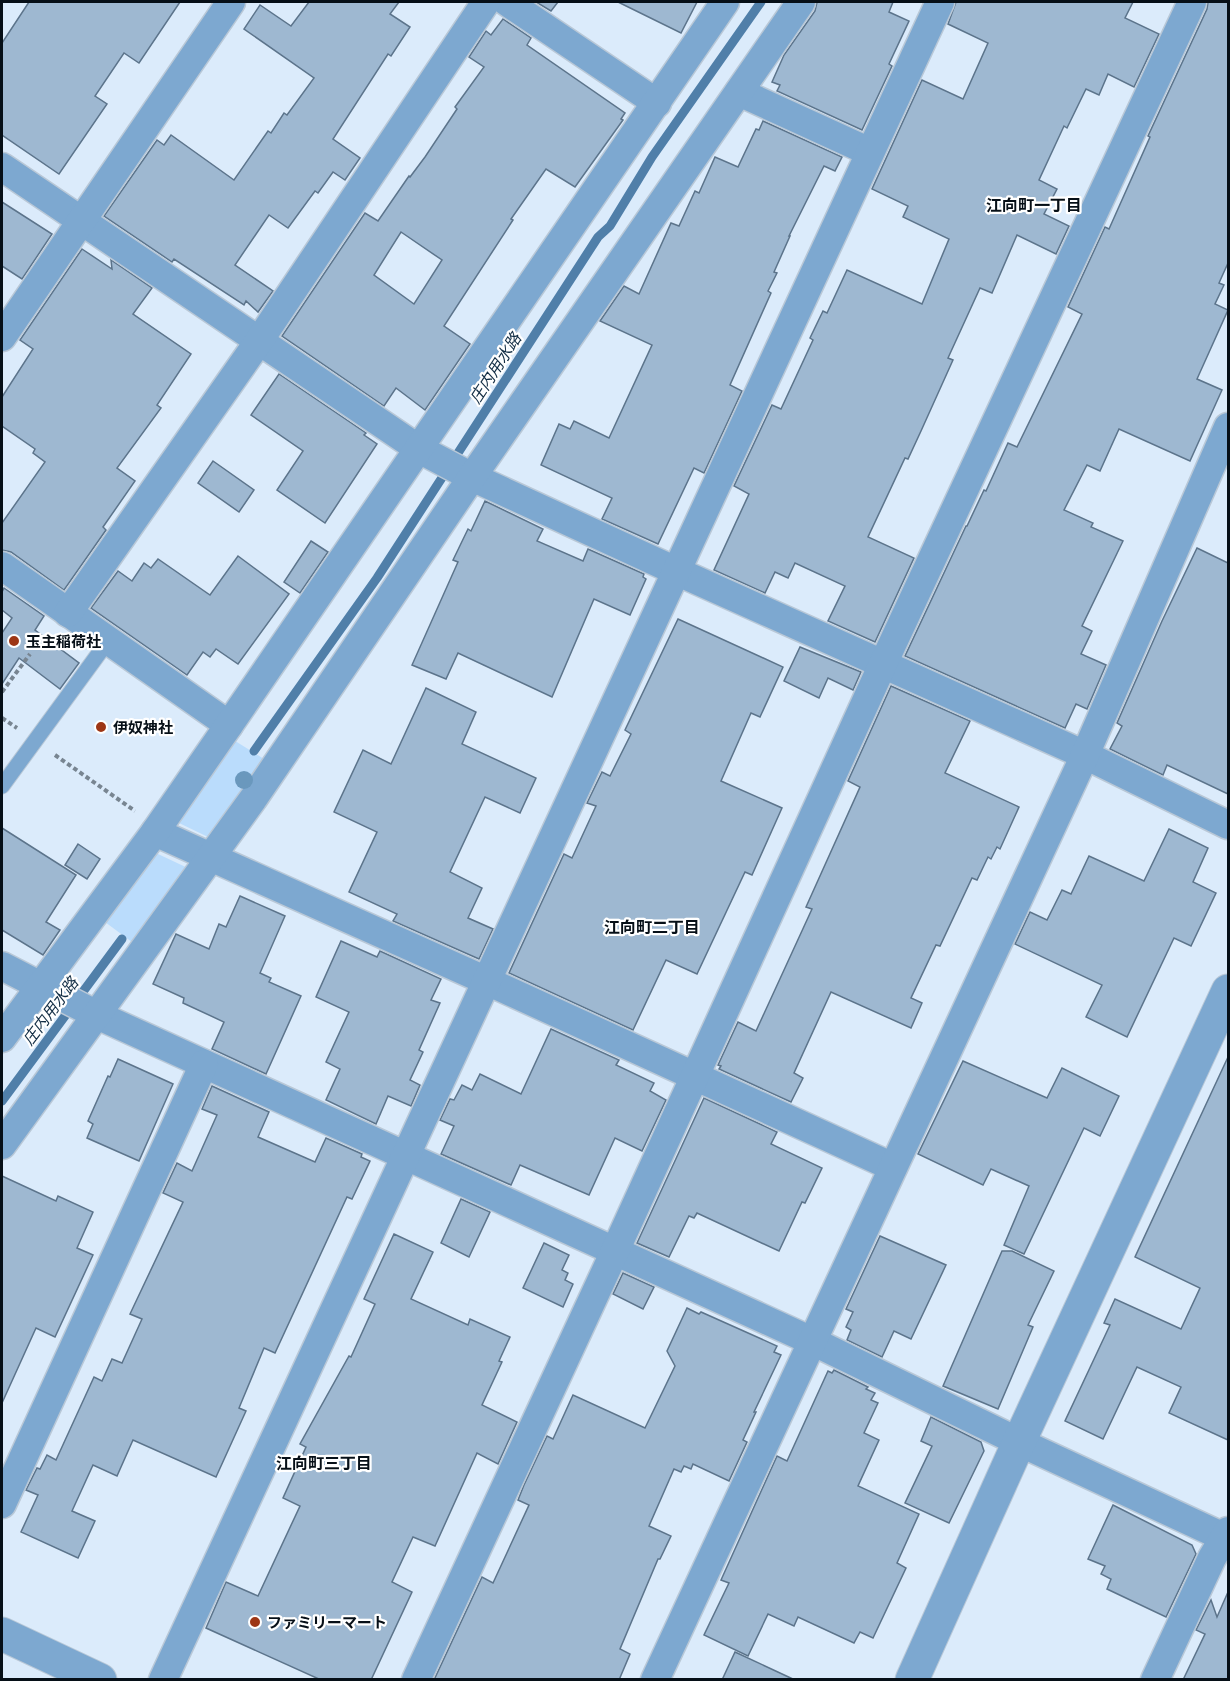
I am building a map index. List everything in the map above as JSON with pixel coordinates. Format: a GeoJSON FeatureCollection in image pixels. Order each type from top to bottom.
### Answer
{"type":"FeatureCollection","features":[{"type":"Feature","properties":{"kind":"street"},"geometry":{"type":"LineString","coordinates":[[2,337],[231,2]]}},
{"type":"Feature","properties":{"kind":"street"},"geometry":{"type":"LineString","coordinates":[[68,613],[259,341],[486,2]]}},
{"type":"Feature","properties":{"kind":"street"},"geometry":{"type":"LineString","coordinates":[[507,2],[657,103]]}},
{"type":"Feature","properties":{"kind":"street"},"geometry":{"type":"LineString","coordinates":[[2,1038],[40,986],[146,822],[230,725],[725,2]]}},
{"type":"Feature","properties":{"kind":"street"},"geometry":{"type":"LineString","coordinates":[[2,1145],[212,858],[801,2]]}},
{"type":"Feature","properties":{"kind":"street"},"geometry":{"type":"LineString","coordinates":[[163,1680],[940,2]]}},
{"type":"Feature","properties":{"kind":"street"},"geometry":{"type":"LineString","coordinates":[[416,1680],[883,664],[1192,2]]}},
{"type":"Feature","properties":{"kind":"street"},"geometry":{"type":"LineString","coordinates":[[739,92],[870,152]]}},
{"type":"Feature","properties":{"kind":"street"},"geometry":{"type":"LineString","coordinates":[[2,166],[419,449],[472,477],[676,571],[1085,755],[1228,825]]}},
{"type":"Feature","properties":{"kind":"street"},"geometry":{"type":"LineString","coordinates":[[655,1680],[1085,755],[1228,427]]}},
{"type":"Feature","properties":{"kind":"street"},"geometry":{"type":"LineString","coordinates":[[2,566],[230,725]]}},
{"type":"Feature","properties":{"kind":"street"},"geometry":{"type":"LineString","coordinates":[[146,822],[212,858],[893,1167]]}},
{"type":"Feature","properties":{"kind":"street"},"geometry":{"type":"LineString","coordinates":[[2,966],[97,1015],[812,1341],[1019,1442],[1227,1536],[1212,1558],[1155,1680]]}},
{"type":"Feature","properties":{"kind":"street"},"geometry":{"type":"LineString","coordinates":[[912,1680],[1019,1442],[1228,991]]}},
{"type":"Feature","properties":{"kind":"street"},"geometry":{"type":"LineString","coordinates":[[2,1504],[204,1064]]}},
{"type":"Feature","properties":{"kind":"street"},"geometry":{"type":"LineString","coordinates":[[2,1634],[100,1680]]}},
{"type":"Feature","properties":{"kind":"lane"},"geometry":{"type":"LineString","coordinates":[[2,786],[108,641]]}},
{"type":"Feature","properties":{"kind":"path"},"geometry":{"type":"LineString","coordinates":[[2,692],[30,654]]}},
{"type":"Feature","properties":{"kind":"path"},"geometry":{"type":"LineString","coordinates":[[2,718],[146,822]]}},
{"type":"Feature","properties":{"kind":"shaded area"},"geometry":{"type":"Polygon","coordinates":[[[232,739],[264,759],[208,837],[177,822],[232,739]]]}},
{"type":"Feature","properties":{"kind":"shaded area"},"geometry":{"type":"Polygon","coordinates":[[[158,854],[192,870],[136,945],[101,919],[148,856],[158,854]]]}},
{"type":"Feature","properties":{"kind":"building"},"geometry":{"type":"Polygon","coordinates":[[[29,2],[180,2],[139,63],[124,53],[95,96],[107,104],[59,174],[2,135],[2,43],[29,2]]]}},
{"type":"Feature","properties":{"kind":"building"},"geometry":{"type":"Polygon","coordinates":[[[309,2],[399,2],[390,14],[410,27],[391,56],[388,54],[333,139],[360,158],[345,180],[333,172],[318,193],[315,191],[288,228],[269,215],[235,265],[273,291],[258,312],[246,301],[244,305],[174,259],[172,262],[104,216],[157,140],[164,145],[171,135],[234,180],[268,131],[271,133],[284,113],[287,115],[314,78],[244,29],[260,5],[291,26],[309,2]]]}},
{"type":"Feature","properties":{"kind":"building"},"geometry":{"type":"Polygon","coordinates":[[[536,2],[558,2],[551,11],[536,2]]]}},
{"type":"Feature","properties":{"kind":"building"},"geometry":{"type":"Polygon","coordinates":[[[618,2],[697,2],[681,33],[618,2]]]}},
{"type":"Feature","properties":{"kind":"building"},"geometry":{"type":"Polygon","coordinates":[[[817,2],[893,2],[889,12],[909,21],[889,64],[892,66],[862,130],[777,91],[780,85],[772,82],[784,55],[815,11],[817,2]]]}},
{"type":"Feature","properties":{"kind":"building"},"geometry":{"type":"Polygon","coordinates":[[[956,2],[1133,2],[1125,18],[1159,34],[1134,87],[1108,74],[1099,95],[1086,89],[1067,128],[1064,126],[1039,180],[1057,189],[1044,214],[1069,226],[1056,254],[1017,235],[992,293],[980,288],[948,358],[953,360],[908,459],[905,458],[868,537],[914,558],[875,642],[828,621],[845,586],[795,563],[788,578],[775,572],[765,593],[714,570],[749,494],[734,486],[772,405],[781,409],[813,340],[810,338],[823,311],[827,313],[847,270],[922,304],[949,239],[903,217],[908,206],[872,189],[922,80],[963,99],[988,43],[948,24],[956,2]]]}},
{"type":"Feature","properties":{"kind":"building"},"geometry":{"type":"Polygon","coordinates":[[[1208,2],[1228,2],[1228,263],[1219,283],[1224,285],[1215,304],[1228,310],[1197,379],[1222,390],[1190,461],[1119,429],[1100,471],[1087,465],[1064,510],[1093,523],[1091,527],[1123,541],[1082,626],[1092,631],[1081,654],[1106,665],[1087,709],[1076,704],[1065,728],[905,656],[1008,443],[1017,447],[1082,314],[1068,307],[1105,227],[1109,229],[1150,137],[1148,136],[1207,9],[1208,2]]]}},
{"type":"Feature","properties":{"kind":"building"},"geometry":{"type":"Polygon","coordinates":[[[503,19],[531,38],[527,45],[625,113],[621,119],[623,120],[575,187],[546,169],[511,219],[513,220],[444,326],[470,344],[425,410],[396,388],[384,406],[282,336],[365,213],[378,221],[425,157],[457,109],[455,107],[484,67],[469,57],[486,31],[491,35],[503,19]],[[401,232],[374,275],[414,304],[442,260],[401,232]]]}},
{"type":"Feature","properties":{"kind":"building"},"geometry":{"type":"Polygon","coordinates":[[[763,121],[842,157],[835,171],[824,166],[789,236],[774,272],[777,273],[768,291],[771,293],[730,385],[742,391],[704,473],[694,468],[658,544],[602,519],[612,498],[541,465],[559,424],[570,429],[574,421],[609,438],[652,345],[600,321],[624,286],[639,294],[671,223],[679,226],[695,191],[699,193],[715,157],[738,167],[756,129],[759,130],[763,121]]]}},
{"type":"Feature","properties":{"kind":"building"},"geometry":{"type":"Polygon","coordinates":[[[2,202],[52,234],[22,279],[2,266],[2,202]]]}},
{"type":"Feature","properties":{"kind":"building"},"geometry":{"type":"Polygon","coordinates":[[[82,249],[112,269],[111,260],[152,288],[133,314],[191,354],[157,405],[161,408],[117,468],[135,481],[103,527],[106,530],[64,590],[11,552],[2,550],[2,523],[45,462],[33,453],[35,449],[2,426],[2,397],[33,349],[20,340],[82,249]]]}},
{"type":"Feature","properties":{"kind":"building"},"geometry":{"type":"Polygon","coordinates":[[[279,374],[366,433],[364,435],[377,444],[325,523],[277,490],[303,451],[251,415],[279,374]]]}},
{"type":"Feature","properties":{"kind":"building"},"geometry":{"type":"Polygon","coordinates":[[[213,461],[254,490],[239,512],[198,483],[213,461]]]}},
{"type":"Feature","properties":{"kind":"building"},"geometry":{"type":"Polygon","coordinates":[[[485,501],[543,529],[537,541],[583,561],[588,549],[644,574],[643,577],[646,579],[630,615],[594,599],[552,697],[458,653],[446,679],[412,665],[458,562],[453,560],[468,529],[471,531],[485,501]]]}},
{"type":"Feature","properties":{"kind":"building"},"geometry":{"type":"Polygon","coordinates":[[[311,541],[328,552],[300,593],[284,582],[311,541]]]}},
{"type":"Feature","properties":{"kind":"building"},"geometry":{"type":"Polygon","coordinates":[[[1197,548],[1228,563],[1228,794],[1167,765],[1163,775],[1110,749],[1122,726],[1117,723],[1197,548]]]}},
{"type":"Feature","properties":{"kind":"building"},"geometry":{"type":"Polygon","coordinates":[[[238,556],[289,594],[238,664],[216,649],[210,657],[203,652],[187,675],[91,608],[118,571],[132,581],[144,563],[151,568],[158,559],[210,595],[238,556]]]}},
{"type":"Feature","properties":{"kind":"building"},"geometry":{"type":"Polygon","coordinates":[[[4,588],[44,616],[35,630],[79,663],[60,689],[19,658],[2,684],[2,633],[12,618],[2,610],[4,588]]]}},
{"type":"Feature","properties":{"kind":"building"},"geometry":{"type":"Polygon","coordinates":[[[678,619],[783,667],[760,717],[751,713],[721,781],[782,808],[752,875],[745,872],[697,974],[666,960],[633,1030],[509,973],[564,854],[572,858],[596,806],[587,803],[602,772],[610,776],[631,734],[625,730],[678,619]]]}},
{"type":"Feature","properties":{"kind":"building"},"geometry":{"type":"Polygon","coordinates":[[[800,647],[861,672],[853,690],[828,678],[819,698],[784,681],[800,647]]]}},
{"type":"Feature","properties":{"kind":"building"},"geometry":{"type":"Polygon","coordinates":[[[891,686],[970,721],[945,773],[1019,807],[1000,849],[997,847],[991,859],[988,857],[977,880],[972,878],[940,946],[936,945],[911,998],[922,1003],[911,1028],[831,992],[794,1073],[803,1078],[791,1102],[719,1069],[721,1066],[718,1065],[738,1022],[756,1031],[812,909],[806,907],[860,787],[848,781],[891,686]]]}},
{"type":"Feature","properties":{"kind":"building"},"geometry":{"type":"Polygon","coordinates":[[[426,688],[476,712],[462,744],[536,778],[520,813],[485,797],[450,872],[482,888],[468,918],[493,929],[479,959],[393,921],[397,914],[349,892],[377,832],[334,812],[363,750],[391,764],[426,688]]]}},
{"type":"Feature","properties":{"kind":"building"},"geometry":{"type":"Polygon","coordinates":[[[2,828],[76,875],[46,922],[60,930],[43,955],[2,930],[2,828]]]}},
{"type":"Feature","properties":{"kind":"building"},"geometry":{"type":"Polygon","coordinates":[[[1169,829],[1208,848],[1193,882],[1216,893],[1191,946],[1174,938],[1127,1037],[1086,1017],[1102,985],[1015,944],[1030,912],[1047,920],[1062,890],[1071,894],[1089,856],[1144,881],[1169,829]]]}},
{"type":"Feature","properties":{"kind":"building"},"geometry":{"type":"Polygon","coordinates":[[[78,844],[100,859],[87,879],[65,865],[78,844]]]}},
{"type":"Feature","properties":{"kind":"building"},"geometry":{"type":"Polygon","coordinates":[[[240,896],[285,916],[260,973],[271,978],[269,982],[301,996],[266,1074],[212,1049],[224,1022],[183,1003],[184,998],[153,984],[176,934],[209,949],[219,924],[226,927],[240,896]]]}},
{"type":"Feature","properties":{"kind":"building"},"geometry":{"type":"Polygon","coordinates":[[[341,941],[377,957],[380,951],[441,979],[431,1000],[440,1003],[419,1050],[423,1052],[410,1080],[420,1085],[411,1106],[388,1096],[376,1124],[326,1100],[340,1069],[326,1062],[349,1012],[316,997],[341,941]]]}},
{"type":"Feature","properties":{"kind":"building"},"geometry":{"type":"Polygon","coordinates":[[[551,1029],[619,1060],[616,1065],[654,1083],[650,1091],[666,1100],[642,1151],[615,1138],[589,1195],[520,1165],[511,1185],[441,1154],[454,1126],[440,1120],[450,1099],[454,1100],[462,1085],[472,1090],[480,1074],[521,1094],[551,1029]]]}},
{"type":"Feature","properties":{"kind":"building"},"geometry":{"type":"Polygon","coordinates":[[[1228,1057],[1228,1440],[1169,1413],[1181,1387],[1137,1367],[1103,1439],[1065,1421],[1110,1325],[1104,1323],[1115,1299],[1181,1329],[1200,1288],[1135,1257],[1228,1057]]]}},
{"type":"Feature","properties":{"kind":"building"},"geometry":{"type":"Polygon","coordinates":[[[118,1059],[173,1084],[139,1161],[87,1138],[93,1124],[88,1121],[118,1059]]]}},
{"type":"Feature","properties":{"kind":"building"},"geometry":{"type":"Polygon","coordinates":[[[963,1061],[1047,1098],[1062,1068],[1119,1096],[1100,1136],[1084,1128],[1024,1254],[1004,1245],[1029,1186],[991,1169],[983,1185],[918,1154],[963,1061]]]}},
{"type":"Feature","properties":{"kind":"building"},"geometry":{"type":"Polygon","coordinates":[[[212,1086],[269,1112],[258,1137],[315,1162],[326,1138],[362,1154],[361,1157],[370,1161],[352,1199],[347,1197],[275,1353],[264,1348],[239,1408],[246,1411],[216,1477],[133,1440],[117,1476],[93,1465],[72,1511],[95,1521],[78,1558],[21,1532],[38,1495],[26,1490],[37,1468],[40,1469],[47,1455],[56,1460],[94,1377],[102,1381],[112,1359],[122,1363],[142,1319],[130,1314],[183,1202],[163,1193],[177,1163],[192,1171],[217,1115],[202,1109],[212,1086]]]}},
{"type":"Feature","properties":{"kind":"building"},"geometry":{"type":"Polygon","coordinates":[[[704,1098],[777,1132],[771,1144],[822,1168],[805,1203],[802,1202],[779,1251],[697,1213],[694,1218],[689,1216],[669,1257],[637,1243],[704,1098]]]}},
{"type":"Feature","properties":{"kind":"building"},"geometry":{"type":"Polygon","coordinates":[[[2,1176],[56,1201],[58,1196],[93,1212],[77,1248],[93,1255],[55,1337],[36,1328],[2,1403],[2,1176]]]}},
{"type":"Feature","properties":{"kind":"building"},"geometry":{"type":"Polygon","coordinates":[[[461,1199],[490,1212],[469,1257],[441,1243],[461,1199]]]}},
{"type":"Feature","properties":{"kind":"building"},"geometry":{"type":"Polygon","coordinates":[[[394,1234],[433,1252],[411,1299],[468,1325],[470,1319],[510,1337],[499,1361],[502,1362],[482,1405],[517,1422],[498,1464],[477,1453],[435,1546],[413,1537],[392,1582],[412,1592],[371,1680],[321,1680],[206,1628],[226,1582],[258,1596],[300,1506],[283,1498],[306,1447],[300,1444],[349,1356],[351,1357],[375,1304],[364,1299],[394,1234]]]}},
{"type":"Feature","properties":{"kind":"building"},"geometry":{"type":"Polygon","coordinates":[[[880,1236],[946,1265],[911,1339],[894,1331],[882,1357],[847,1340],[851,1330],[846,1327],[853,1312],[846,1309],[880,1236]]]}},
{"type":"Feature","properties":{"kind":"building"},"geometry":{"type":"Polygon","coordinates":[[[544,1243],[569,1255],[562,1270],[568,1273],[565,1280],[573,1284],[563,1307],[523,1288],[544,1243]]]}},
{"type":"Feature","properties":{"kind":"building"},"geometry":{"type":"Polygon","coordinates":[[[1002,1251],[1012,1251],[1054,1271],[1028,1325],[1033,1327],[998,1409],[943,1386],[1002,1251]]]}},
{"type":"Feature","properties":{"kind":"building"},"geometry":{"type":"Polygon","coordinates":[[[623,1273],[654,1287],[643,1309],[613,1294],[623,1273]]]}},
{"type":"Feature","properties":{"kind":"building"},"geometry":{"type":"Polygon","coordinates":[[[687,1308],[777,1346],[774,1352],[781,1355],[754,1412],[756,1412],[743,1440],[747,1442],[729,1481],[693,1464],[691,1469],[684,1466],[681,1472],[674,1469],[649,1526],[671,1536],[658,1559],[620,1649],[630,1654],[619,1680],[434,1680],[482,1577],[493,1583],[529,1505],[518,1500],[524,1485],[547,1436],[553,1439],[573,1395],[645,1428],[675,1366],[667,1351],[687,1308]]]}},
{"type":"Feature","properties":{"kind":"building"},"geometry":{"type":"Polygon","coordinates":[[[834,1370],[868,1387],[866,1389],[875,1393],[871,1400],[878,1403],[864,1433],[879,1440],[858,1486],[919,1514],[897,1563],[906,1568],[873,1638],[860,1632],[854,1643],[798,1617],[794,1626],[768,1614],[748,1656],[704,1635],[729,1583],[721,1580],[777,1456],[787,1461],[828,1371],[832,1373],[834,1370]]]}},
{"type":"Feature","properties":{"kind":"building"},"geometry":{"type":"Polygon","coordinates":[[[931,1417],[981,1442],[984,1451],[949,1523],[905,1503],[932,1446],[921,1441],[931,1417]]]}},
{"type":"Feature","properties":{"kind":"building"},"geometry":{"type":"Polygon","coordinates":[[[1113,1505],[1192,1545],[1196,1554],[1166,1617],[1107,1589],[1111,1579],[1101,1574],[1105,1566],[1088,1559],[1113,1505]]]}},
{"type":"Feature","properties":{"kind":"building"},"geometry":{"type":"Polygon","coordinates":[[[1228,1592],[1228,1680],[1183,1680],[1205,1634],[1196,1630],[1211,1600],[1217,1617],[1228,1592]]]}},
{"type":"Feature","properties":{"kind":"building"},"geometry":{"type":"Polygon","coordinates":[[[735,1652],[795,1680],[722,1680],[735,1652]]]}},
{"type":"Feature","properties":{"kind":"waterway","name":"庄内用水路"},"geometry":{"type":"LineString","coordinates":[[254,751],[377,578],[598,237],[610,226],[652,157],[761,2]]}},
{"type":"Feature","properties":{"kind":"waterway","name":"庄内用水路"},"geometry":{"type":"LineString","coordinates":[[2,1101],[122,939]]}},
{"type":"Feature","properties":{"kind":"place","name":"玉主稲荷社"},"geometry":{"type":"Point","coordinates":[14,641]}},
{"type":"Feature","properties":{"kind":"place","name":"伊奴神社"},"geometry":{"type":"Point","coordinates":[101,727]}},
{"type":"Feature","properties":{"kind":"place","name":"ファミリーマート"},"geometry":{"type":"Point","coordinates":[255,1622]}},
{"type":"Feature","properties":{"kind":"district","name":"江向町一丁目"},"geometry":{"type":"Point","coordinates":[1034,205]}},
{"type":"Feature","properties":{"kind":"district","name":"江向町二丁目"},"geometry":{"type":"Point","coordinates":[652,927]}},
{"type":"Feature","properties":{"kind":"district","name":"江向町三丁目"},"geometry":{"type":"Point","coordinates":[324,1463]}}]}
